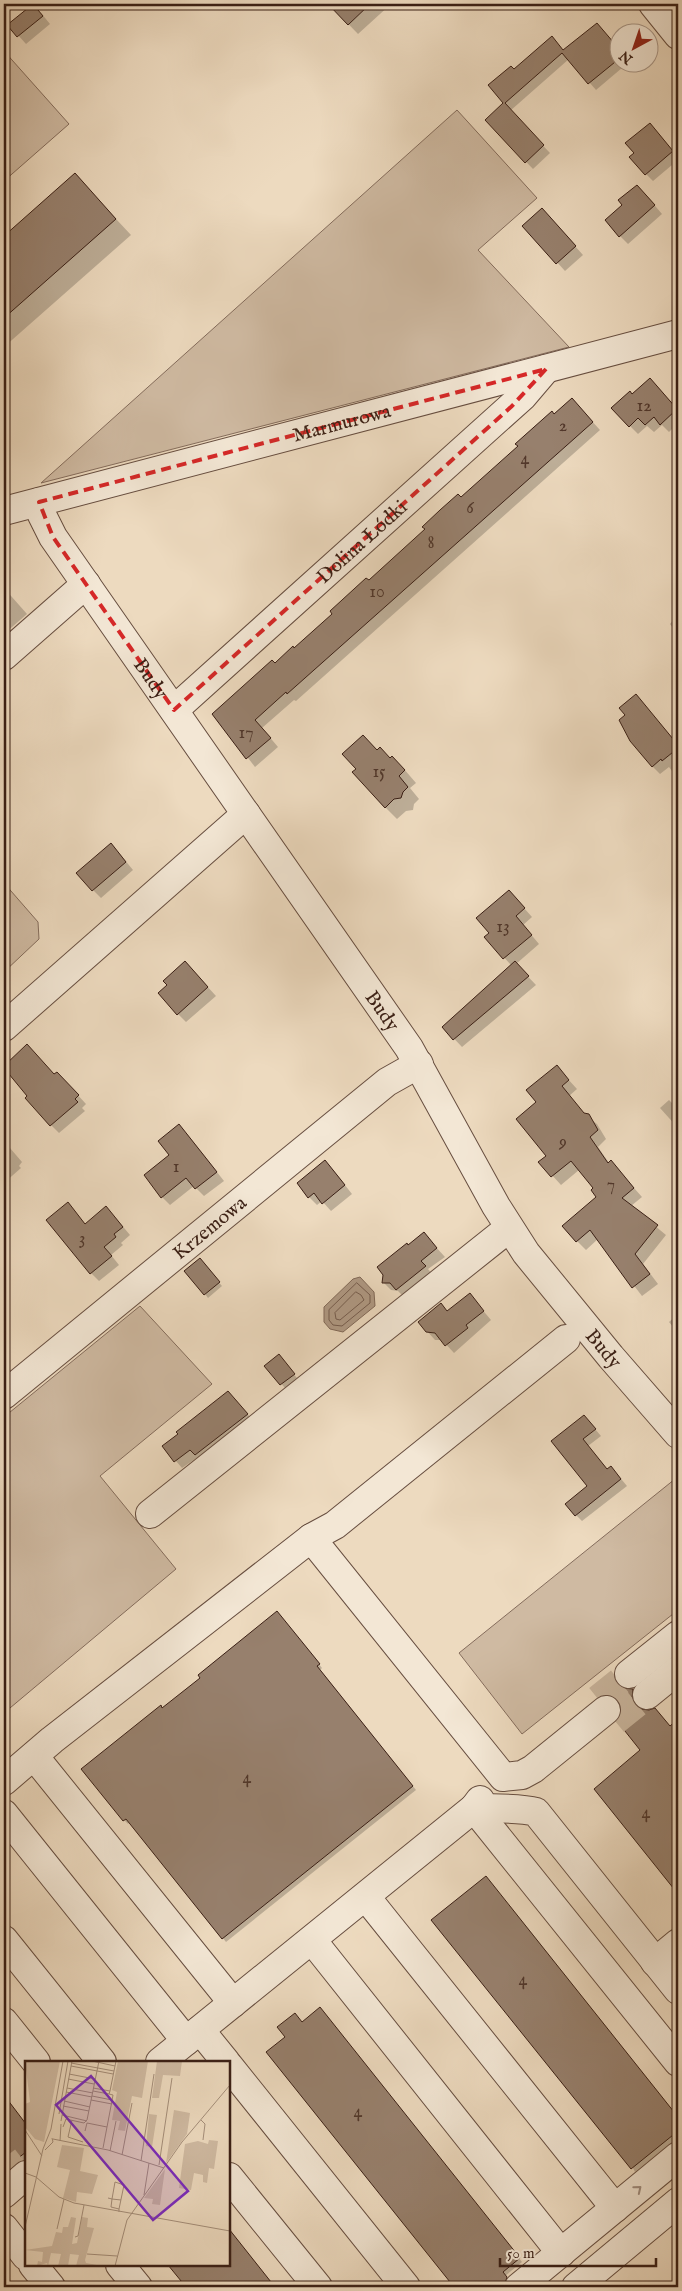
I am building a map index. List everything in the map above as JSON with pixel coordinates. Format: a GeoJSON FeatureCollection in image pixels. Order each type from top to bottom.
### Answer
{"type":"FeatureCollection","features":[{"type":"Feature","properties":{"kind":"street"},"geometry":{"type":"LineString","coordinates":[[653,4],[678,35]]}},
{"type":"Feature","properties":{"kind":"street","name":"Marmurowa"},"geometry":{"type":"LineString","coordinates":[[4,511],[678,334]]}},
{"type":"Feature","properties":{"kind":"street","name":"Dolina Łódki"},"geometry":{"type":"LineString","coordinates":[[174,710],[523,396],[546,368]]}},
{"type":"Feature","properties":{"kind":"street","name":"Budy"},"geometry":{"type":"LineString","coordinates":[[39,502],[42,515],[53,537],[418,1064],[509,1228],[526,1253],[678,1434]]}},
{"type":"Feature","properties":{"kind":"street"},"geometry":{"type":"LineString","coordinates":[[4,656],[86,584]]}},
{"type":"Feature","properties":{"kind":"street"},"geometry":{"type":"LineString","coordinates":[[4,1027],[246,814]]}},
{"type":"Feature","properties":{"kind":"street","name":"Krzemowa"},"geometry":{"type":"LineString","coordinates":[[4,1395],[387,1082],[418,1064]]}},
{"type":"Feature","properties":{"kind":"street"},"geometry":{"type":"LineString","coordinates":[[150,1514],[509,1228]]}},
{"type":"Feature","properties":{"kind":"street"},"geometry":{"type":"LineString","coordinates":[[4,1781],[60,1734],[311,1538],[334,1525],[566,1339]]}},
{"type":"Feature","properties":{"kind":"street"},"geometry":{"type":"LineString","coordinates":[[311,1538],[678,2062]]}},
{"type":"Feature","properties":{"kind":"street"},"geometry":{"type":"LineString","coordinates":[[638,1685],[678,1635]]}},
{"type":"Feature","properties":{"kind":"street"},"geometry":{"type":"LineString","coordinates":[[638,1685],[678,1652]]}},
{"type":"Feature","properties":{"kind":"street"},"geometry":{"type":"LineString","coordinates":[[638,1685],[678,1670]]}},
{"type":"Feature","properties":{"kind":"street"},"geometry":{"type":"LineString","coordinates":[[161,2061],[366,1896],[488,1792],[606,1710],[576,1752],[555,1764],[534,1769],[488,1792]]}},
{"type":"Feature","properties":{"kind":"street"},"geometry":{"type":"LineString","coordinates":[[34,1756],[233,2004]]}},
{"type":"Feature","properties":{"kind":"street"},"geometry":{"type":"LineString","coordinates":[[488,1792],[504,1810],[526,1809],[536,1812],[678,1990]]}},
{"type":"Feature","properties":{"kind":"street"},"geometry":{"type":"LineString","coordinates":[[4,1814],[193,2036],[225,2061]]}},
{"type":"Feature","properties":{"kind":"street"},"geometry":{"type":"LineString","coordinates":[[366,1896],[615,2208]]}},
{"type":"Feature","properties":{"kind":"street"},"geometry":{"type":"LineString","coordinates":[[4,1940],[101,2061]]}},
{"type":"Feature","properties":{"kind":"street"},"geometry":{"type":"LineString","coordinates":[[312,1940],[561,2253]]}},
{"type":"Feature","properties":{"kind":"street"},"geometry":{"type":"LineString","coordinates":[[656,1962],[678,1944]]}},
{"type":"Feature","properties":{"kind":"street"},"geometry":{"type":"LineString","coordinates":[[4,2022],[35,2061]]}},
{"type":"Feature","properties":{"kind":"street"},"geometry":{"type":"LineString","coordinates":[[230,2067],[406,2287]]}},
{"type":"Feature","properties":{"kind":"street"},"geometry":{"type":"LineString","coordinates":[[519,2287],[678,2156]]}},
{"type":"Feature","properties":{"kind":"street"},"geometry":{"type":"LineString","coordinates":[[4,2194],[25,2176]]}},
{"type":"Feature","properties":{"kind":"street"},"geometry":{"type":"LineString","coordinates":[[230,2178],[318,2287]]}},
{"type":"Feature","properties":{"kind":"street"},"geometry":{"type":"LineString","coordinates":[[576,2287],[678,2202]]}},
{"type":"Feature","properties":{"kind":"street"},"geometry":{"type":"LineString","coordinates":[[4,2228],[25,2255]]}},
{"type":"Feature","properties":{"kind":"street"},"geometry":{"type":"LineString","coordinates":[[34,2266],[51,2287]]}},
{"type":"Feature","properties":{"kind":"street"},"geometry":{"type":"LineString","coordinates":[[121,2266],[138,2287]]}},
{"type":"Feature","properties":{"kind":"highlighted area"},"geometry":{"type":"Polygon","coordinates":[[[546,369],[512,406],[174,710],[53,537],[39,502],[546,369]]]}},
{"type":"Feature","properties":{"kind":"shaded area"},"geometry":{"type":"Polygon","coordinates":[[[4,51],[69,124],[4,181],[4,51]]]}},
{"type":"Feature","properties":{"kind":"shaded area"},"geometry":{"type":"Polygon","coordinates":[[[457,110],[537,198],[478,250],[569,347],[41,483],[457,110]]]}},
{"type":"Feature","properties":{"kind":"shaded area"},"geometry":{"type":"Polygon","coordinates":[[[4,883],[38,922],[39,939],[4,972],[4,883]]]}},
{"type":"Feature","properties":{"kind":"shaded area"},"geometry":{"type":"Polygon","coordinates":[[[140,1306],[212,1384],[100,1476],[176,1569],[4,1713],[4,1417],[140,1306]]]}},
{"type":"Feature","properties":{"kind":"shaded area"},"geometry":{"type":"Polygon","coordinates":[[[675,1479],[678,1483],[678,1610],[522,1734],[459,1653],[675,1479]]]}},
{"type":"Feature","properties":{"kind":"water"},"geometry":{"type":"Polygon","coordinates":[[[360,1277],[374,1292],[375,1306],[343,1332],[330,1329],[324,1322],[324,1307],[353,1279],[360,1277]]]}},
{"type":"Feature","properties":{"kind":"building"},"geometry":{"type":"Polygon","coordinates":[[[33,4],[43,16],[17,37],[7,25],[33,4]]]}},
{"type":"Feature","properties":{"kind":"building"},"geometry":{"type":"Polygon","coordinates":[[[328,4],[370,4],[348,25],[328,4]]]}},
{"type":"Feature","properties":{"kind":"building"},"geometry":{"type":"Polygon","coordinates":[[[597,23],[610,38],[610,66],[588,84],[562,53],[505,103],[544,145],[525,163],[485,120],[503,103],[488,85],[511,66],[514,69],[552,36],[563,50],[597,23]]]}},
{"type":"Feature","properties":{"kind":"building"},"geometry":{"type":"Polygon","coordinates":[[[650,123],[673,151],[645,175],[629,157],[634,153],[625,143],[650,123]]]}},
{"type":"Feature","properties":{"kind":"building"},"geometry":{"type":"Polygon","coordinates":[[[75,173],[116,219],[4,318],[4,236],[75,173]]]}},
{"type":"Feature","properties":{"kind":"building"},"geometry":{"type":"Polygon","coordinates":[[[637,185],[655,205],[619,237],[605,220],[622,205],[618,200],[637,185]]]}},
{"type":"Feature","properties":{"kind":"building"},"geometry":{"type":"Polygon","coordinates":[[[542,208],[576,246],[556,264],[522,226],[542,208]]]}},
{"type":"Feature","properties":{"kind":"building"},"geometry":{"type":"Polygon","coordinates":[[[650,378],[677,409],[660,425],[654,417],[645,425],[638,418],[629,427],[611,408],[630,391],[632,394],[650,378]]]}},
{"type":"Feature","properties":{"kind":"building"},"geometry":{"type":"Polygon","coordinates":[[[572,398],[593,422],[287,694],[286,692],[255,720],[271,738],[246,759],[212,714],[272,660],[275,663],[293,646],[294,648],[332,614],[330,611],[366,578],[369,580],[425,529],[422,527],[440,510],[458,494],[461,497],[518,446],[515,444],[552,411],[554,414],[572,398]]]}},
{"type":"Feature","properties":{"kind":"building"},"geometry":{"type":"Polygon","coordinates":[[[636,694],[678,745],[678,748],[652,767],[630,741],[619,720],[625,715],[619,708],[636,694]]]}},
{"type":"Feature","properties":{"kind":"building"},"geometry":{"type":"Polygon","coordinates":[[[363,735],[377,750],[380,747],[390,758],[392,756],[405,770],[399,776],[408,787],[403,792],[401,798],[394,799],[385,808],[352,772],[356,769],[342,754],[363,735]]]}},
{"type":"Feature","properties":{"kind":"building"},"geometry":{"type":"Polygon","coordinates":[[[111,843],[126,862],[92,891],[76,873],[111,843]]]}},
{"type":"Feature","properties":{"kind":"building"},"geometry":{"type":"Polygon","coordinates":[[[509,890],[525,908],[516,916],[532,935],[503,959],[484,937],[489,933],[476,918],[509,890]]]}},
{"type":"Feature","properties":{"kind":"building"},"geometry":{"type":"Polygon","coordinates":[[[185,961],[208,987],[177,1015],[158,993],[167,985],[163,981],[185,961]]]}},
{"type":"Feature","properties":{"kind":"building"},"geometry":{"type":"Polygon","coordinates":[[[515,961],[529,976],[453,1040],[442,1027],[515,961]]]}},
{"type":"Feature","properties":{"kind":"building"},"geometry":{"type":"Polygon","coordinates":[[[27,1044],[54,1074],[57,1072],[79,1095],[75,1099],[78,1102],[50,1126],[25,1098],[27,1096],[4,1068],[27,1044]]]}},
{"type":"Feature","properties":{"kind":"building"},"geometry":{"type":"Polygon","coordinates":[[[557,1065],[569,1080],[562,1086],[584,1113],[589,1114],[598,1130],[590,1137],[608,1163],[611,1160],[634,1188],[622,1198],[658,1225],[635,1254],[650,1274],[632,1288],[590,1230],[576,1242],[562,1226],[596,1197],[591,1190],[593,1188],[571,1161],[551,1177],[538,1162],[546,1156],[516,1119],[536,1102],[526,1090],[557,1065]]]}},
{"type":"Feature","properties":{"kind":"building"},"geometry":{"type":"Polygon","coordinates":[[[179,1124],[217,1172],[195,1189],[186,1178],[161,1198],[144,1175],[169,1155],[158,1141],[179,1124]]]}},
{"type":"Feature","properties":{"kind":"building"},"geometry":{"type":"Polygon","coordinates":[[[325,1160],[345,1185],[322,1204],[314,1193],[308,1198],[297,1183],[325,1160]]]}},
{"type":"Feature","properties":{"kind":"building"},"geometry":{"type":"Polygon","coordinates":[[[68,1202],[85,1224],[106,1206],[123,1227],[114,1234],[116,1237],[104,1247],[112,1256],[90,1274],[46,1220],[68,1202]]]}},
{"type":"Feature","properties":{"kind":"building"},"geometry":{"type":"Polygon","coordinates":[[[424,1232],[437,1248],[421,1261],[426,1266],[396,1290],[390,1283],[382,1283],[383,1275],[377,1267],[424,1232]]]}},
{"type":"Feature","properties":{"kind":"building"},"geometry":{"type":"Polygon","coordinates":[[[200,1258],[220,1282],[204,1295],[184,1271],[200,1258]]]}},
{"type":"Feature","properties":{"kind":"building"},"geometry":{"type":"Polygon","coordinates":[[[470,1293],[484,1311],[466,1325],[468,1328],[445,1346],[435,1333],[426,1332],[418,1322],[441,1303],[447,1311],[470,1293]]]}},
{"type":"Feature","properties":{"kind":"building"},"geometry":{"type":"Polygon","coordinates":[[[279,1354],[295,1374],[280,1385],[264,1366],[279,1354]]]}},
{"type":"Feature","properties":{"kind":"building"},"geometry":{"type":"Polygon","coordinates":[[[228,1391],[248,1414],[195,1455],[190,1450],[174,1462],[162,1446],[178,1434],[176,1432],[228,1391]]]}},
{"type":"Feature","properties":{"kind":"building"},"geometry":{"type":"Polygon","coordinates":[[[584,1415],[596,1429],[583,1439],[607,1469],[611,1466],[621,1479],[575,1516],[565,1504],[587,1486],[551,1441],[584,1415]]]}},
{"type":"Feature","properties":{"kind":"building"},"geometry":{"type":"Polygon","coordinates":[[[277,1611],[320,1664],[317,1666],[413,1786],[222,1939],[126,1819],[123,1821],[81,1769],[161,1705],[162,1708],[200,1678],[198,1675],[277,1611]]]}},
{"type":"Feature","properties":{"kind":"building"},"geometry":{"type":"Polygon","coordinates":[[[614,1677],[617,1684],[623,1688],[633,1689],[632,1698],[635,1705],[641,1709],[649,1710],[655,1708],[670,1726],[678,1719],[678,1894],[594,1789],[640,1750],[617,1721],[621,1708],[618,1701],[611,1695],[598,1697],[595,1693],[614,1677]]]}},
{"type":"Feature","properties":{"kind":"building"},"geometry":{"type":"Polygon","coordinates":[[[486,1876],[678,2117],[678,2131],[631,2169],[431,1920],[486,1876]]]}},
{"type":"Feature","properties":{"kind":"building"},"geometry":{"type":"Polygon","coordinates":[[[320,2007],[520,2258],[503,2272],[507,2277],[504,2287],[454,2287],[266,2052],[285,2037],[277,2027],[295,2013],[302,2022],[320,2007]]]}},
{"type":"Feature","properties":{"kind":"building"},"geometry":{"type":"Polygon","coordinates":[[[4,2095],[25,2123],[25,2153],[4,2169],[4,2095]]]}},
{"type":"Feature","properties":{"kind":"building"},"geometry":{"type":"Polygon","coordinates":[[[230,2230],[275,2287],[186,2287],[169,2266],[230,2266],[230,2230]]]}},
{"type":"Feature","properties":{"kind":"tunnel"},"geometry":{"type":"LineString","coordinates":[[598,1699],[629,1674]]}},
{"type":"Feature","properties":{"kind":"tunnel"},"geometry":{"type":"LineString","coordinates":[[615,1721],[647,1695]]}},
{"type":"Feature","properties":{"kind":"tunnel"},"geometry":{"type":"LineString","coordinates":[[4,2158],[21,2180]]}}]}
